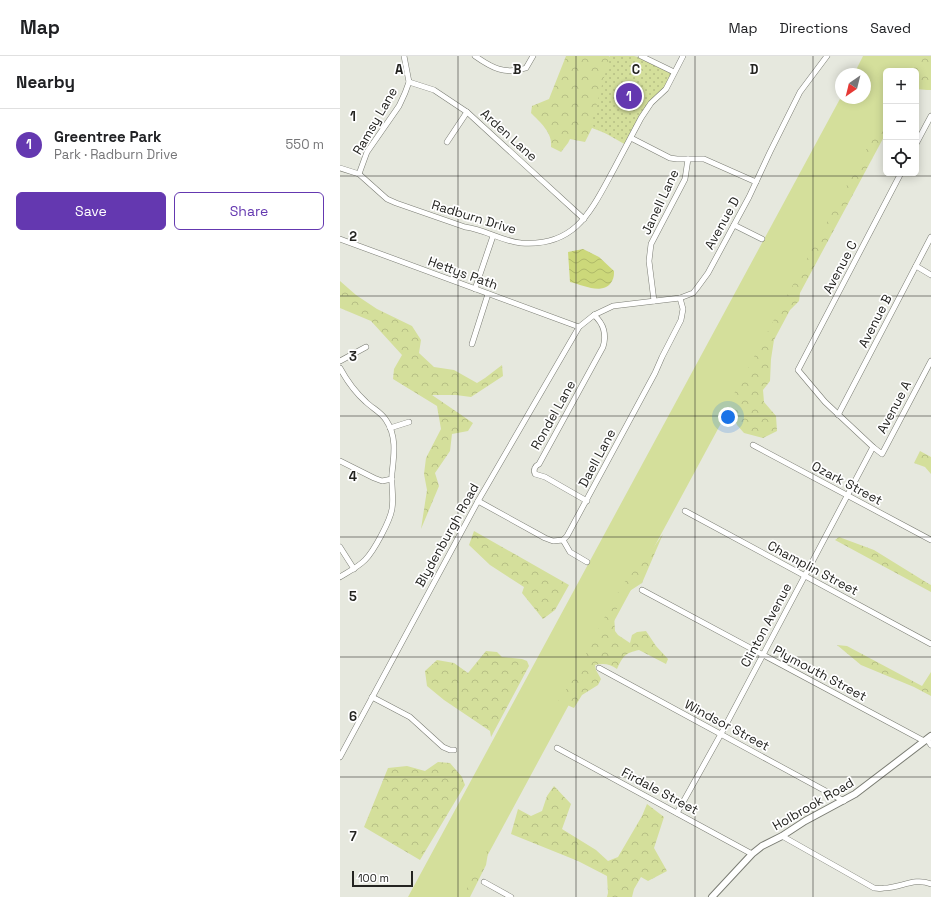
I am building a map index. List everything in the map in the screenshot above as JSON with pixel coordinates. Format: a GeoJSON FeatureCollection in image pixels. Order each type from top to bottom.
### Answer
{"type":"FeatureCollection","features":[{"type":"Feature","properties":{"kind":"street","name":"Ramsy Lane"},"geometry":{"type":"LineString","coordinates":[[359,174],[367,152],[399,106],[405,93],[409,82],[404,56]]}},
{"type":"Feature","properties":{"kind":"street"},"geometry":{"type":"LineString","coordinates":[[475,56],[489,65],[510,72],[526,68],[533,56]]}},
{"type":"Feature","properties":{"kind":"street"},"geometry":{"type":"LineString","coordinates":[[641,56],[674,72]]}},
{"type":"Feature","properties":{"kind":"street","name":"Radburn Drive"},"geometry":{"type":"LineString","coordinates":[[340,168],[359,174],[387,199],[396,204],[518,243],[541,243],[566,234],[591,211],[641,118],[651,103],[666,89],[683,56]]}},
{"type":"Feature","properties":{"kind":"street","name":"Avenue D"},"geometry":{"type":"LineString","coordinates":[[579,327],[594,315],[613,306],[680,298],[693,293],[702,282],[734,225],[800,92],[827,56]]}},
{"type":"Feature","properties":{"kind":"street","name":"Arden Lane"},"geometry":{"type":"LineString","coordinates":[[409,82],[434,90],[467,112],[584,219]]}},
{"type":"Feature","properties":{"kind":"street"},"geometry":{"type":"LineString","coordinates":[[447,142],[467,112]]}},
{"type":"Feature","properties":{"kind":"street"},"geometry":{"type":"LineString","coordinates":[[918,140],[931,116]]}},
{"type":"Feature","properties":{"kind":"street"},"geometry":{"type":"LineString","coordinates":[[631,138],[670,158],[698,158],[709,160],[756,182]]}},
{"type":"Feature","properties":{"kind":"street","name":"Janell Lane"},"geometry":{"type":"LineString","coordinates":[[654,301],[649,261],[651,244],[685,179],[688,159]]}},
{"type":"Feature","properties":{"kind":"street","name":"Avenue C"},"geometry":{"type":"LineString","coordinates":[[838,415],[798,370],[899,176]]}},
{"type":"Feature","properties":{"kind":"street"},"geometry":{"type":"LineString","coordinates":[[734,225],[762,240]]}},
{"type":"Feature","properties":{"kind":"street"},"geometry":{"type":"LineString","coordinates":[[475,289],[493,236]]}},
{"type":"Feature","properties":{"kind":"street","name":"Avenue B"},"geometry":{"type":"LineString","coordinates":[[838,415],[931,237]]}},
{"type":"Feature","properties":{"kind":"street","name":"Hettys Path"},"geometry":{"type":"LineString","coordinates":[[340,239],[579,327]]}},
{"type":"Feature","properties":{"kind":"street"},"geometry":{"type":"LineString","coordinates":[[916,266],[931,275]]}},
{"type":"Feature","properties":{"kind":"street"},"geometry":{"type":"LineString","coordinates":[[472,344],[488,294]]}},
{"type":"Feature","properties":{"kind":"street","name":"Daell Lane"},"geometry":{"type":"LineString","coordinates":[[563,540],[570,532],[656,374],[662,357],[679,325],[683,314],[680,298]]}},
{"type":"Feature","properties":{"kind":"street","name":"Rondel Lane"},"geometry":{"type":"LineString","coordinates":[[587,501],[545,476],[536,474],[534,470],[604,347],[605,331],[600,320],[594,315]]}},
{"type":"Feature","properties":{"kind":"street","name":"Blydenburgh Road"},"geometry":{"type":"LineString","coordinates":[[340,757],[478,501],[579,327]]}},
{"type":"Feature","properties":{"kind":"street"},"geometry":{"type":"LineString","coordinates":[[340,361],[366,347]]}},
{"type":"Feature","properties":{"kind":"street","name":"Avenue A"},"geometry":{"type":"LineString","coordinates":[[873,447],[882,454],[931,361]]}},
{"type":"Feature","properties":{"kind":"street"},"geometry":{"type":"LineString","coordinates":[[340,368],[352,388],[368,404],[381,414],[390,428],[393,437],[394,452],[392,508],[390,518],[365,561],[340,577]]}},
{"type":"Feature","properties":{"kind":"street"},"geometry":{"type":"LineString","coordinates":[[838,415],[873,447]]}},
{"type":"Feature","properties":{"kind":"street"},"geometry":{"type":"LineString","coordinates":[[390,428],[409,422]]}},
{"type":"Feature","properties":{"kind":"street","name":"Ozark Street"},"geometry":{"type":"LineString","coordinates":[[753,446],[931,540]]}},
{"type":"Feature","properties":{"kind":"street","name":"Clinton Avenue"},"geometry":{"type":"LineString","coordinates":[[678,813],[806,576],[873,447]]}},
{"type":"Feature","properties":{"kind":"street"},"geometry":{"type":"LineString","coordinates":[[340,462],[382,481],[392,479]]}},
{"type":"Feature","properties":{"kind":"street"},"geometry":{"type":"LineString","coordinates":[[478,501],[545,538],[553,541],[563,540],[570,552],[587,562]]}},
{"type":"Feature","properties":{"kind":"street","name":"Champlin Street"},"geometry":{"type":"LineString","coordinates":[[685,511],[931,644]]}},
{"type":"Feature","properties":{"kind":"street"},"geometry":{"type":"LineString","coordinates":[[340,547],[354,569]]}},
{"type":"Feature","properties":{"kind":"street","name":"Plymouth Street"},"geometry":{"type":"LineString","coordinates":[[642,590],[762,655],[927,738]]}},
{"type":"Feature","properties":{"kind":"street","name":"Windsor Street"},"geometry":{"type":"LineString","coordinates":[[599,668],[844,801]]}},
{"type":"Feature","properties":{"kind":"street"},"geometry":{"type":"LineString","coordinates":[[372,697],[410,717],[443,747],[454,750]]}},
{"type":"Feature","properties":{"kind":"street"},"geometry":{"type":"LineString","coordinates":[[927,738],[931,745]]}},
{"type":"Feature","properties":{"kind":"street","name":"Holbrook Road"},"geometry":{"type":"LineString","coordinates":[[712,897],[752,854],[772,840],[782,836],[805,821],[844,801],[873,781],[927,738]]}},
{"type":"Feature","properties":{"kind":"street","name":"Firdale Street"},"geometry":{"type":"LineString","coordinates":[[557,748],[752,854]]}},
{"type":"Feature","properties":{"kind":"street"},"geometry":{"type":"LineString","coordinates":[[782,836],[874,888],[884,888],[923,881],[931,884]]}},
{"type":"Feature","properties":{"kind":"street"},"geometry":{"type":"LineString","coordinates":[[484,882],[511,897]]}},
{"type":"Feature","properties":{"kind":"green space"},"geometry":{"type":"Polygon","coordinates":[[[566,56],[609,56],[612,59],[610,135],[592,128],[585,142],[570,139],[561,152],[551,147],[548,132],[531,113],[532,106],[549,99],[566,56]]]}},
{"type":"Feature","properties":{"kind":"green space"},"geometry":{"type":"Polygon","coordinates":[[[610,56],[634,56],[642,58],[672,73],[666,89],[651,103],[626,145],[591,125],[610,56]]]}},
{"type":"Feature","properties":{"kind":"green space"},"geometry":{"type":"Polygon","coordinates":[[[863,56],[919,56],[913,68],[883,68],[883,124],[465,897],[408,897],[837,104],[871,104],[871,68],[857,68],[863,56]]]}},
{"type":"Feature","properties":{"kind":"green space"},"geometry":{"type":"Polygon","coordinates":[[[917,56],[931,56],[931,90],[919,89],[919,68],[911,68],[917,56]]]}},
{"type":"Feature","properties":{"kind":"green space"},"geometry":{"type":"Polygon","coordinates":[[[883,119],[883,139],[800,293],[799,301],[790,310],[774,340],[770,381],[763,390],[764,402],[776,416],[777,431],[763,438],[744,433],[737,425],[729,403],[883,119]]]}},
{"type":"Feature","properties":{"kind":"green space"},"geometry":{"type":"Polygon","coordinates":[[[340,281],[356,295],[377,309],[412,326],[421,340],[419,353],[434,367],[454,370],[477,383],[502,365],[503,376],[471,397],[456,395],[432,395],[473,423],[468,431],[452,434],[450,451],[435,473],[439,486],[421,529],[427,490],[424,474],[426,458],[441,429],[437,406],[393,379],[394,369],[402,355],[371,321],[340,308],[340,281]]]}},
{"type":"Feature","properties":{"kind":"green space"},"geometry":{"type":"Polygon","coordinates":[[[920,451],[931,457],[931,474],[925,467],[914,463],[920,451]]]}},
{"type":"Feature","properties":{"kind":"green space"},"geometry":{"type":"Polygon","coordinates":[[[474,531],[569,585],[555,610],[543,619],[522,593],[524,587],[490,565],[469,545],[474,531]]]}},
{"type":"Feature","properties":{"kind":"green space"},"geometry":{"type":"Polygon","coordinates":[[[663,534],[642,583],[625,594],[614,614],[615,631],[618,635],[630,643],[632,635],[637,632],[646,631],[656,646],[668,659],[666,664],[639,650],[630,652],[623,658],[617,669],[607,664],[595,665],[601,679],[598,685],[582,695],[574,708],[558,701],[575,677],[596,633],[622,585],[648,555],[663,534]]]}},
{"type":"Feature","properties":{"kind":"green space"},"geometry":{"type":"Polygon","coordinates":[[[839,537],[874,550],[931,585],[931,592],[835,540],[839,537]]]}},
{"type":"Feature","properties":{"kind":"green space"},"geometry":{"type":"Polygon","coordinates":[[[837,645],[847,646],[922,686],[931,672],[931,696],[914,687],[861,665],[837,645]]]}},
{"type":"Feature","properties":{"kind":"green space"},"geometry":{"type":"Polygon","coordinates":[[[486,651],[497,652],[502,657],[522,659],[527,661],[529,666],[491,737],[490,731],[444,700],[427,686],[425,671],[437,660],[454,663],[468,673],[486,651]]]}},
{"type":"Feature","properties":{"kind":"green space"},"geometry":{"type":"Polygon","coordinates":[[[438,762],[450,763],[462,777],[465,785],[420,860],[364,827],[388,768],[407,766],[425,771],[438,762]]]}},
{"type":"Feature","properties":{"kind":"green space"},"geometry":{"type":"Polygon","coordinates":[[[554,786],[571,804],[562,829],[596,850],[608,861],[618,857],[642,816],[647,804],[664,817],[654,848],[667,871],[648,881],[641,877],[634,889],[632,897],[607,897],[607,876],[578,861],[511,834],[518,809],[531,816],[542,811],[547,796],[554,786]]]}},
{"type":"Feature","properties":{"kind":"green space"},"geometry":{"type":"Polygon","coordinates":[[[489,847],[486,865],[470,897],[462,897],[489,847]]]}},
{"type":"Feature","properties":{"kind":"water"},"geometry":{"type":"Polygon","coordinates":[[[583,249],[599,257],[614,271],[612,281],[604,288],[599,289],[587,287],[570,282],[568,252],[583,249]]]}},
{"type":"Feature","properties":{"kind":"place","name":"Greentree Park"},"geometry":{"type":"Point","coordinates":[629,96]}}]}
